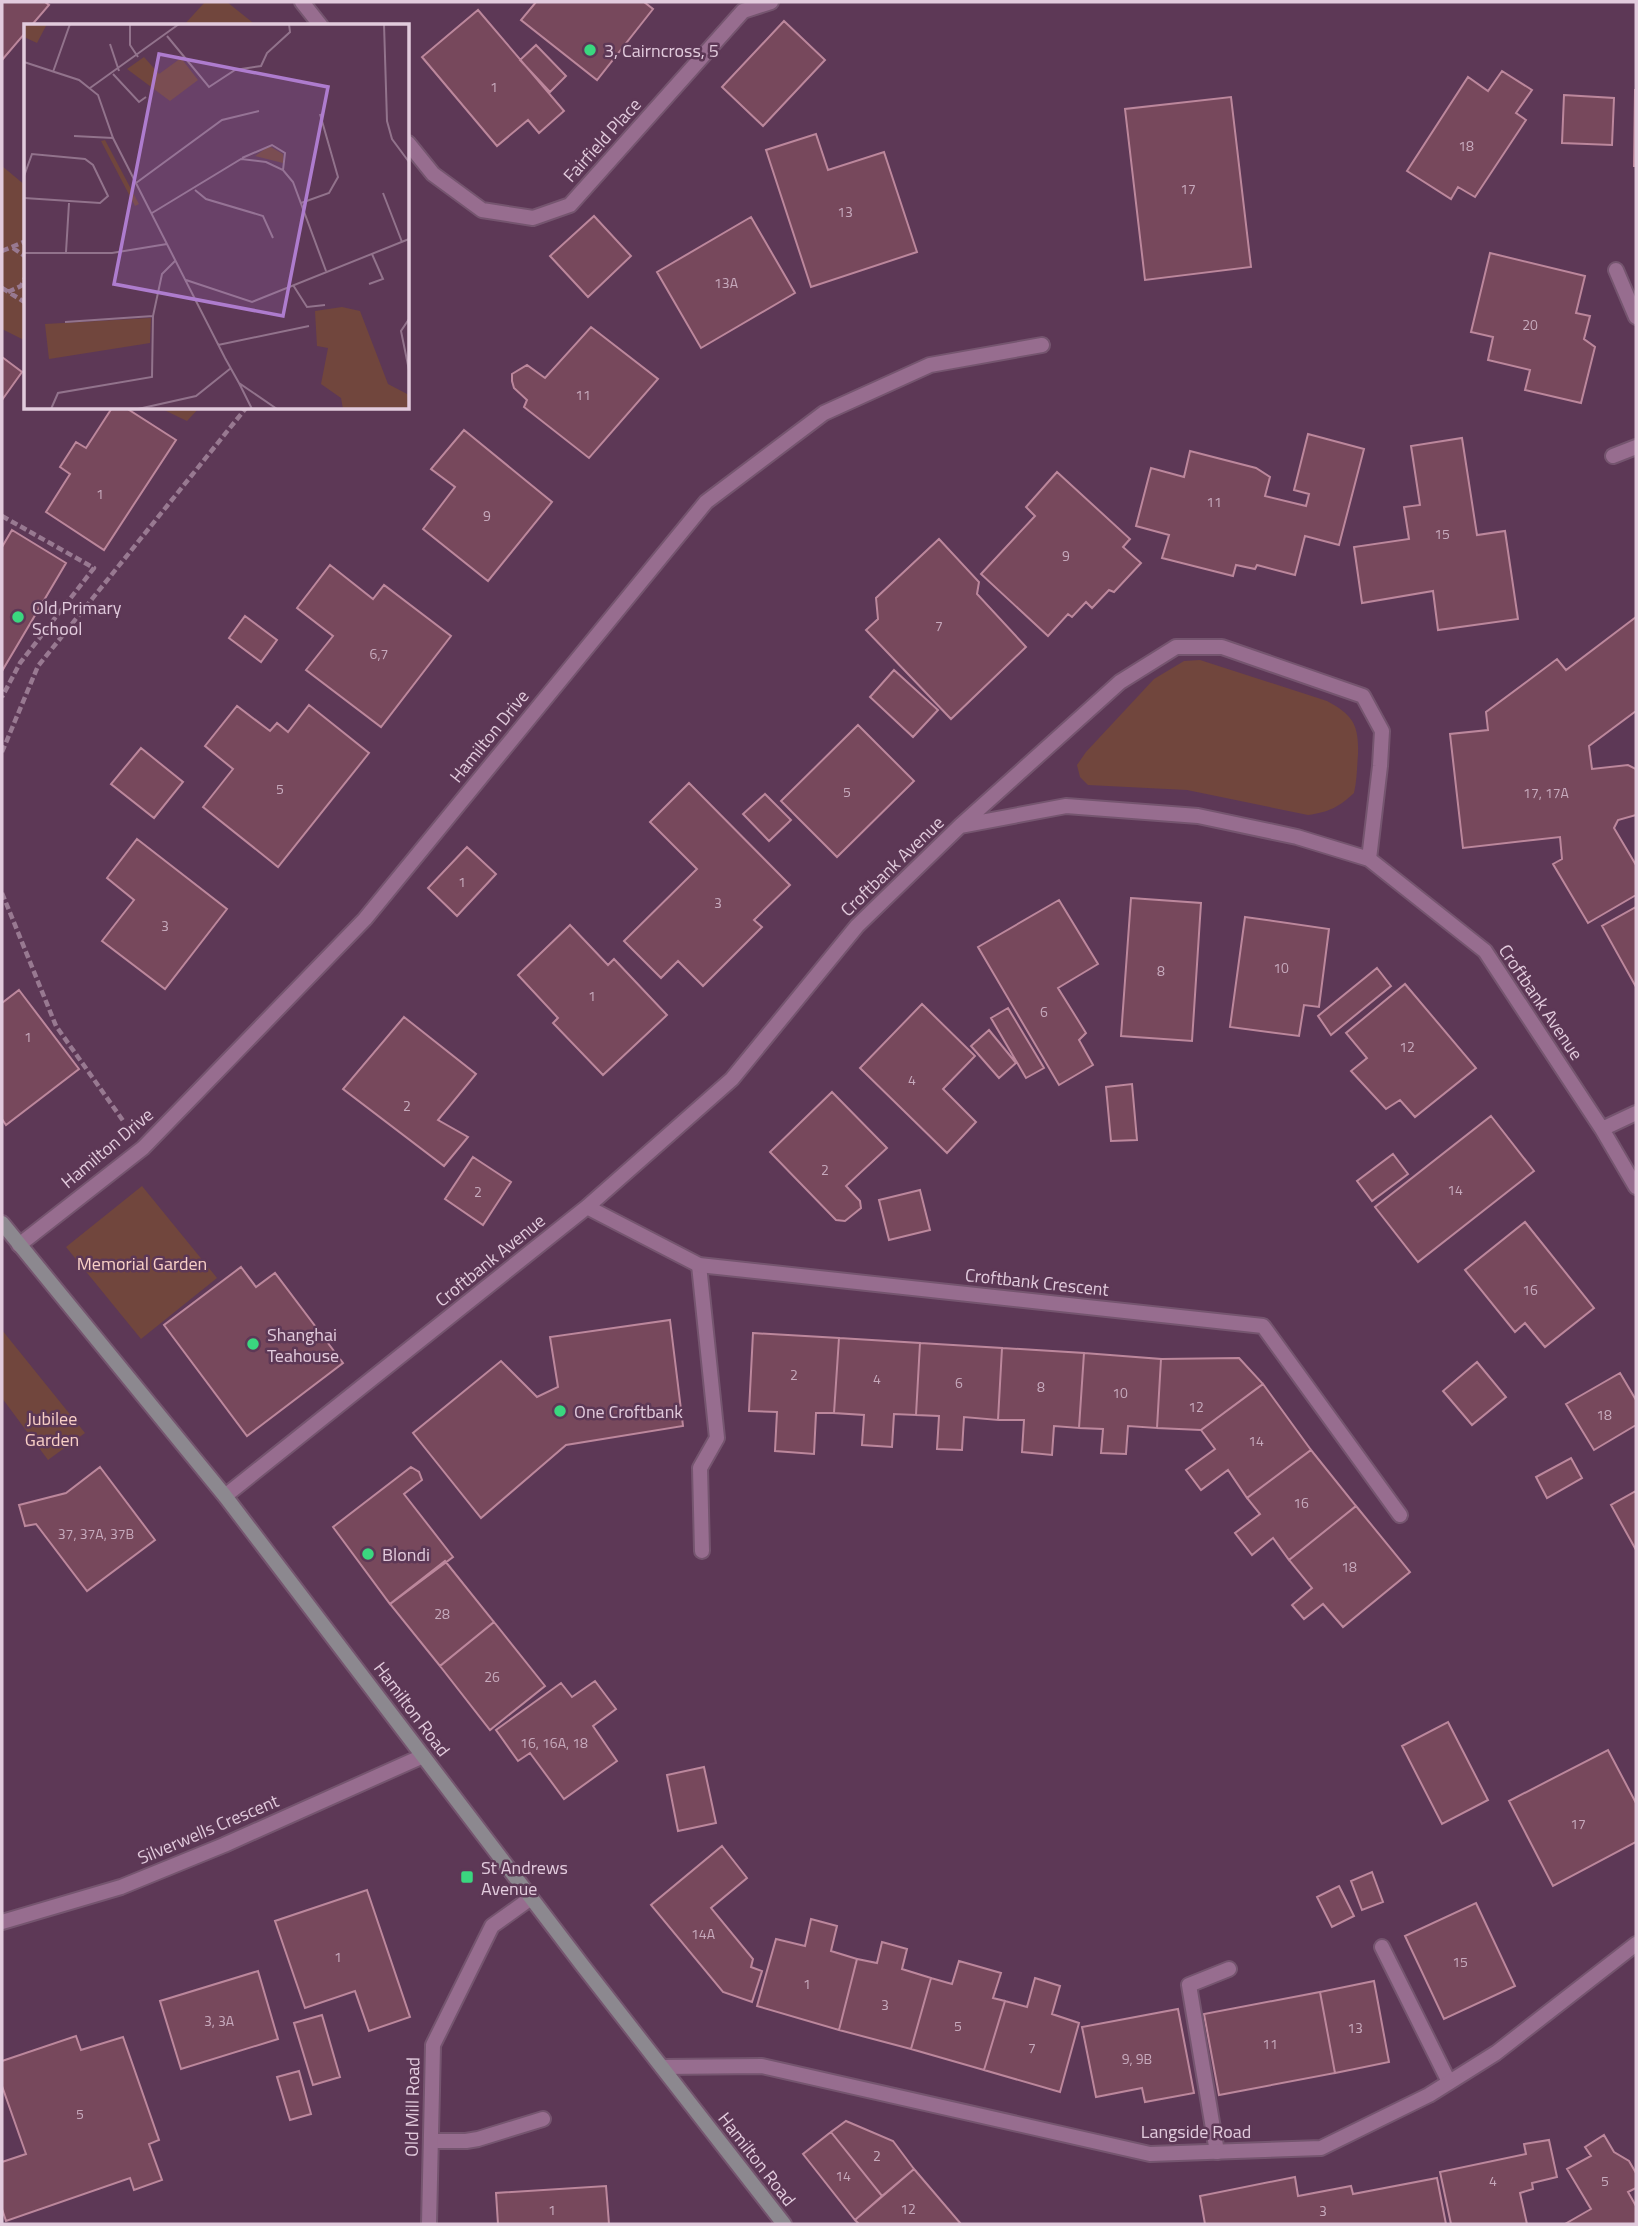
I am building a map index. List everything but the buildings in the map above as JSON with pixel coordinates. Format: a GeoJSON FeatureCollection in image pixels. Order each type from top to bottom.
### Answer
{"type":"FeatureCollection","features":[{"type":"Feature","properties":{"kind":"main road","name":"Hamilton Road"},"geometry":{"type":"LineString","coordinates":[[2,1223],[225,1496],[531,1898],[784,2224]]}},
{"type":"Feature","properties":{"kind":"street"},"geometry":{"type":"LineString","coordinates":[[303,2],[320,24]]}},
{"type":"Feature","properties":{"kind":"street","name":"Fairfield Place"},"geometry":{"type":"LineString","coordinates":[[410,145],[433,174],[482,210],[533,218],[570,205],[743,11],[771,2]]}},
{"type":"Feature","properties":{"kind":"street"},"geometry":{"type":"LineString","coordinates":[[1616,270],[1636,317]]}},
{"type":"Feature","properties":{"kind":"street","name":"Hamilton Drive"},"geometry":{"type":"LineString","coordinates":[[19,1245],[142,1148],[365,919],[706,502],[824,413],[930,365],[1042,345]]}},
{"type":"Feature","properties":{"kind":"street"},"geometry":{"type":"LineString","coordinates":[[1613,456],[1636,447]]}},
{"type":"Feature","properties":{"kind":"street"},"geometry":{"type":"LineString","coordinates":[[960,826],[1119,682],[1176,647],[1222,647],[1363,696],[1382,731],[1368,859]]}},
{"type":"Feature","properties":{"kind":"street","name":"Croftbank Avenue"},"geometry":{"type":"LineString","coordinates":[[225,1496],[587,1207],[732,1079],[857,926],[960,826],[1066,806],[1198,816],[1297,837],[1368,859],[1485,951],[1602,1129],[1636,1187]]}},
{"type":"Feature","properties":{"kind":"street"},"geometry":{"type":"LineString","coordinates":[[1602,1129],[1636,1113]]}},
{"type":"Feature","properties":{"kind":"street","name":"Croftbank Crescent"},"geometry":{"type":"LineString","coordinates":[[587,1207],[699,1265],[1263,1326],[1401,1515]]}},
{"type":"Feature","properties":{"kind":"street"},"geometry":{"type":"LineString","coordinates":[[699,1265],[717,1438],[701,1468],[702,1551]]}},
{"type":"Feature","properties":{"kind":"street","name":"Silverwells Crescent"},"geometry":{"type":"LineString","coordinates":[[2,1922],[121,1887],[224,1846],[423,1756]]}},
{"type":"Feature","properties":{"kind":"street","name":"Old Mill Road"},"geometry":{"type":"LineString","coordinates":[[429,2224],[433,2045],[492,1926],[531,1898]]}},
{"type":"Feature","properties":{"kind":"street","name":"Langside Road"},"geometry":{"type":"LineString","coordinates":[[662,2067],[762,2066],[1150,2154],[1321,2148],[1449,2082],[1496,2053],[1636,1944]]}},
{"type":"Feature","properties":{"kind":"street"},"geometry":{"type":"LineString","coordinates":[[1382,1947],[1449,2082]]}},
{"type":"Feature","properties":{"kind":"street"},"geometry":{"type":"LineString","coordinates":[[1217,2152],[1189,1985],[1229,1969]]}},
{"type":"Feature","properties":{"kind":"street"},"geometry":{"type":"LineString","coordinates":[[431,2141],[478,2139],[543,2119]]}},
{"type":"Feature","properties":{"kind":"path"},"geometry":{"type":"LineString","coordinates":[[2,251],[24,242]]}},
{"type":"Feature","properties":{"kind":"path"},"geometry":{"type":"LineString","coordinates":[[13,248],[24,256]]}},
{"type":"Feature","properties":{"kind":"path"},"geometry":{"type":"LineString","coordinates":[[8,292],[21,286],[24,280]]}},
{"type":"Feature","properties":{"kind":"path"},"geometry":{"type":"LineString","coordinates":[[2,288],[24,302]]}},
{"type":"Feature","properties":{"kind":"path"},"geometry":{"type":"LineString","coordinates":[[2,752],[38,666],[244,410]]}},
{"type":"Feature","properties":{"kind":"path"},"geometry":{"type":"LineString","coordinates":[[2,516],[94,568],[20,663],[2,697]]}},
{"type":"Feature","properties":{"kind":"path"},"geometry":{"type":"LineString","coordinates":[[2,893],[55,1026],[142,1148]]}},
{"type":"Feature","properties":{"kind":"green space"},"geometry":{"type":"Polygon","coordinates":[[[205,2],[227,2],[254,24],[185,24],[205,2]]]}},
{"type":"Feature","properties":{"kind":"green space"},"geometry":{"type":"Polygon","coordinates":[[[2,166],[24,184],[24,340],[2,329],[2,166]]]}},
{"type":"Feature","properties":{"kind":"green space"},"geometry":{"type":"Polygon","coordinates":[[[164,410],[197,410],[187,421],[164,410]]]}},
{"type":"Feature","properties":{"kind":"green space"},"geometry":{"type":"Polygon","coordinates":[[[1200,660],[1327,701],[1343,711],[1353,722],[1357,735],[1354,793],[1333,808],[1308,815],[1187,790],[1088,785],[1080,777],[1077,765],[1086,752],[1154,679],[1184,661],[1200,660]]]}},
{"type":"Feature","properties":{"kind":"green space","name":"Memorial Garden"},"geometry":{"type":"Polygon","coordinates":[[[142,1186],[217,1278],[141,1339],[66,1247],[142,1186]]]}},
{"type":"Feature","properties":{"kind":"green space","name":"Jubilee Garden"},"geometry":{"type":"Polygon","coordinates":[[[2,1330],[85,1433],[48,1460],[2,1398],[2,1330]]]}},
{"type":"Feature","properties":{"kind":"place","name":"3, Cairncross, 5"},"geometry":{"type":"Point","coordinates":[590,50]}},
{"type":"Feature","properties":{"kind":"place","name":"Old Primary School"},"geometry":{"type":"Point","coordinates":[18,617]}},
{"type":"Feature","properties":{"kind":"place","name":"Shanghai Teahouse"},"geometry":{"type":"Point","coordinates":[253,1344]}},
{"type":"Feature","properties":{"kind":"place","name":"One Croftbank"},"geometry":{"type":"Point","coordinates":[560,1411]}},
{"type":"Feature","properties":{"kind":"place","name":"Blondi"},"geometry":{"type":"Point","coordinates":[368,1554]}},
{"type":"Feature","properties":{"kind":"place","name":"St Andrews Avenue"},"geometry":{"type":"Point","coordinates":[467,1877]}}]}
